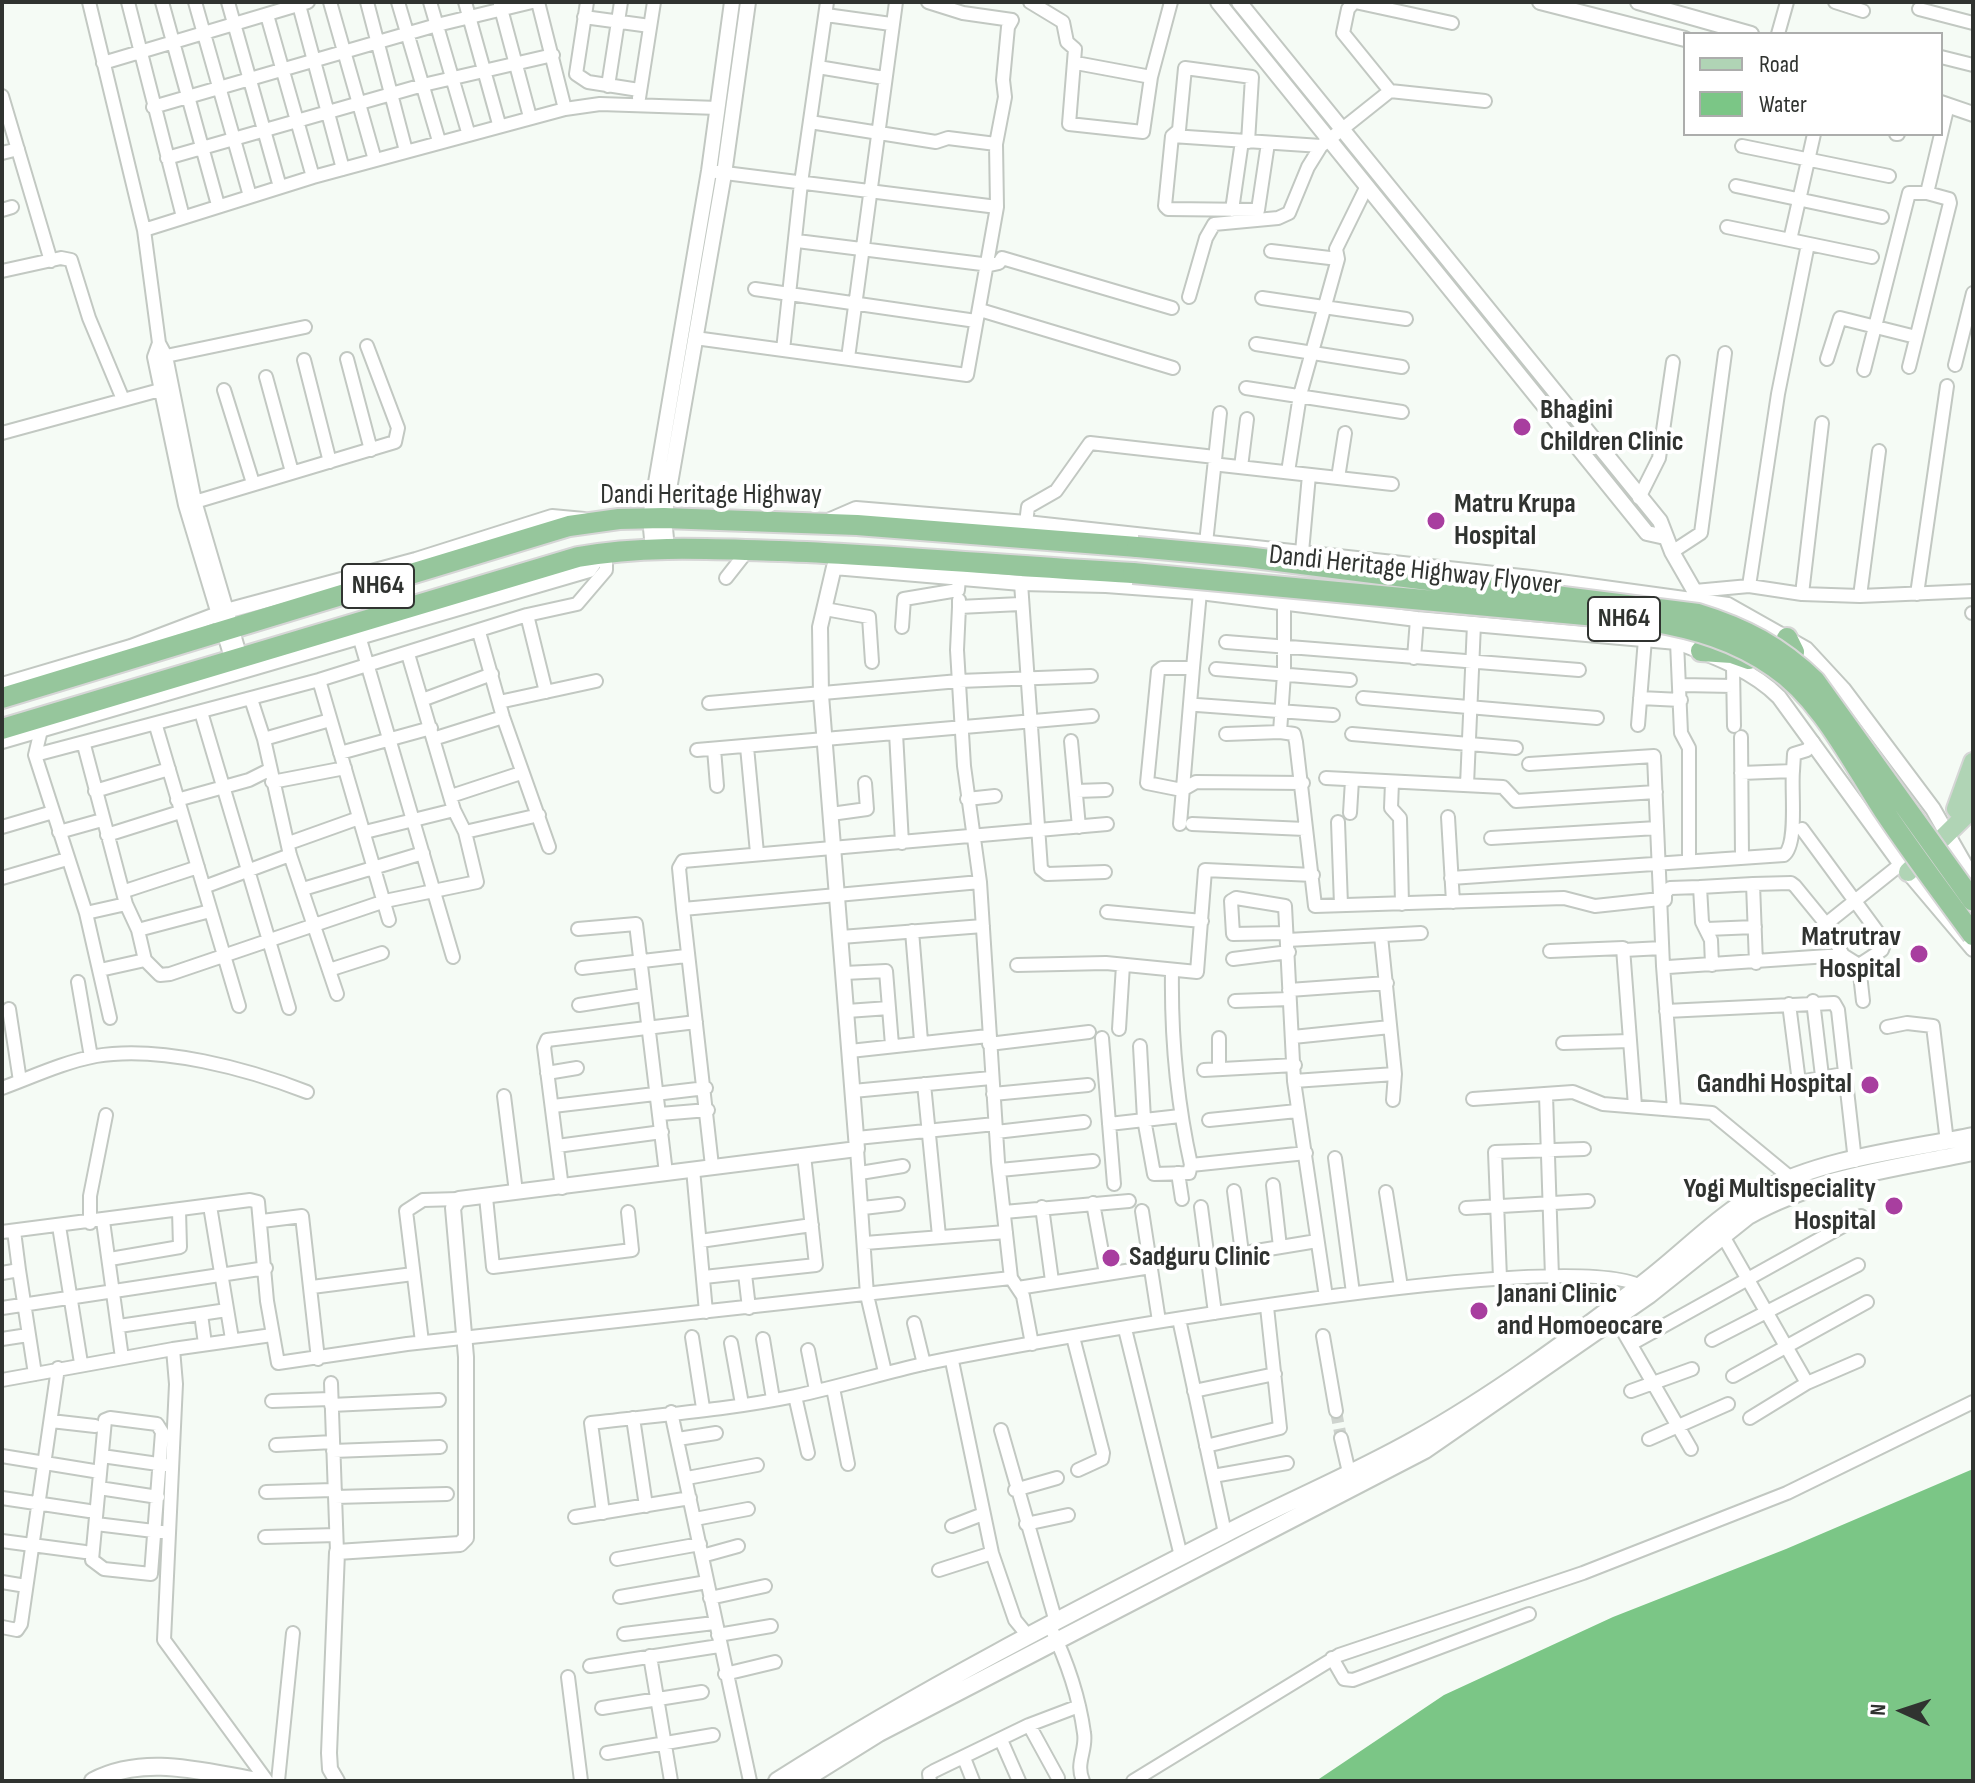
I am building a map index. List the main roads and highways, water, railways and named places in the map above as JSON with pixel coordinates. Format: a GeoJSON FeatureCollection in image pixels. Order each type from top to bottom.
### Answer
{"type":"FeatureCollection","features":[{"type":"Feature","properties":{"kind":"highway","name":"Dandi Heritage Highway"},"geometry":{"type":"LineString","coordinates":[[2,698],[224,623],[569,526],[657,518],[760,521],[1025,530],[1108,544]]}},
{"type":"Feature","properties":{"kind":"highway"},"geometry":{"type":"LineString","coordinates":[[1022,574],[1025,530]]}},
{"type":"Feature","properties":{"kind":"highway"},"geometry":{"type":"LineString","coordinates":[[1089,530],[1108,544]]}},
{"type":"Feature","properties":{"kind":"highway","name":"Dandi Heritage Highway Flyover"},"geometry":{"type":"LineString","coordinates":[[1108,544],[1698,614],[1742,628],[1792,658],[1815,681],[1953,865],[1973,901]]}},
{"type":"Feature","properties":{"kind":"highway","name":"Dandi Heritage Highway"},"geometry":{"type":"LineString","coordinates":[[2,729],[603,552],[660,549],[812,552],[1022,574],[1089,571]]}},
{"type":"Feature","properties":{"kind":"highway","name":"Dandi Heritage Highway Flyover"},"geometry":{"type":"LineString","coordinates":[[1089,571],[1650,621],[1694,628],[1722,638],[1776,668],[1816,708],[1953,865],[1973,935]]}},
{"type":"Feature","properties":{"kind":"highway"},"geometry":{"type":"LineString","coordinates":[[1791,645],[1827,682],[1937,834],[1953,865]]}},
{"type":"Feature","properties":{"kind":"highway"},"geometry":{"type":"LineString","coordinates":[[1701,651],[1732,653],[1741,663],[1789,690],[1904,858],[1953,865]]}},
{"type":"Feature","properties":{"kind":"main road"},"geometry":{"type":"LineString","coordinates":[[1948,834],[1973,762]]}},
{"type":"Feature","properties":{"kind":"main road"},"geometry":{"type":"LineString","coordinates":[[1902,865],[1948,834],[1969,814],[1973,795]]}},
{"type":"Feature","properties":{"kind":"main road"},"geometry":{"type":"LineString","coordinates":[[802,1781],[869,1723],[1029,1637],[1055,1629],[1352,1481],[1645,1290],[1797,1185],[1855,1161],[1973,1136]]}},
{"type":"Feature","properties":{"kind":"main road"},"geometry":{"type":"LineString","coordinates":[[777,1781],[879,1733],[1225,1533],[1425,1450],[1616,1319],[1740,1205],[1762,1191],[1973,1152]]}},
{"type":"Feature","properties":{"kind":"main road"},"geometry":{"type":"LineString","coordinates":[[93,1781],[115,1770],[148,1765],[258,1781]]}},
{"type":"Feature","properties":{"kind":"water"},"geometry":{"type":"Polygon","coordinates":[[[1973,1469],[1973,1781],[1316,1781],[1444,1695],[1613,1617],[1786,1549],[1973,1469]]]}},
{"type":"Feature","properties":{"kind":"tunnel"},"geometry":{"type":"LineString","coordinates":[[1336,1411],[1341,1438]]}},
{"type":"Feature","properties":{"kind":"place","name":"Bhagini Children Clinic"},"geometry":{"type":"Point","coordinates":[1522,427]}},
{"type":"Feature","properties":{"kind":"place","name":"Matru Krupa Hospital"},"geometry":{"type":"Point","coordinates":[1436,521]}},
{"type":"Feature","properties":{"kind":"place","name":"Matrutrav Hospital"},"geometry":{"type":"Point","coordinates":[1919,954]}},
{"type":"Feature","properties":{"kind":"place","name":"Gandhi Hospital"},"geometry":{"type":"Point","coordinates":[1870,1085]}},
{"type":"Feature","properties":{"kind":"place","name":"Yogi Multispeciality Hospital"},"geometry":{"type":"Point","coordinates":[1894,1206]}},
{"type":"Feature","properties":{"kind":"place","name":"Sadguru Clinic"},"geometry":{"type":"Point","coordinates":[1111,1258]}},
{"type":"Feature","properties":{"kind":"place","name":"Janani Clinic and Homoeocare"},"geometry":{"type":"Point","coordinates":[1479,1311]}}]}
